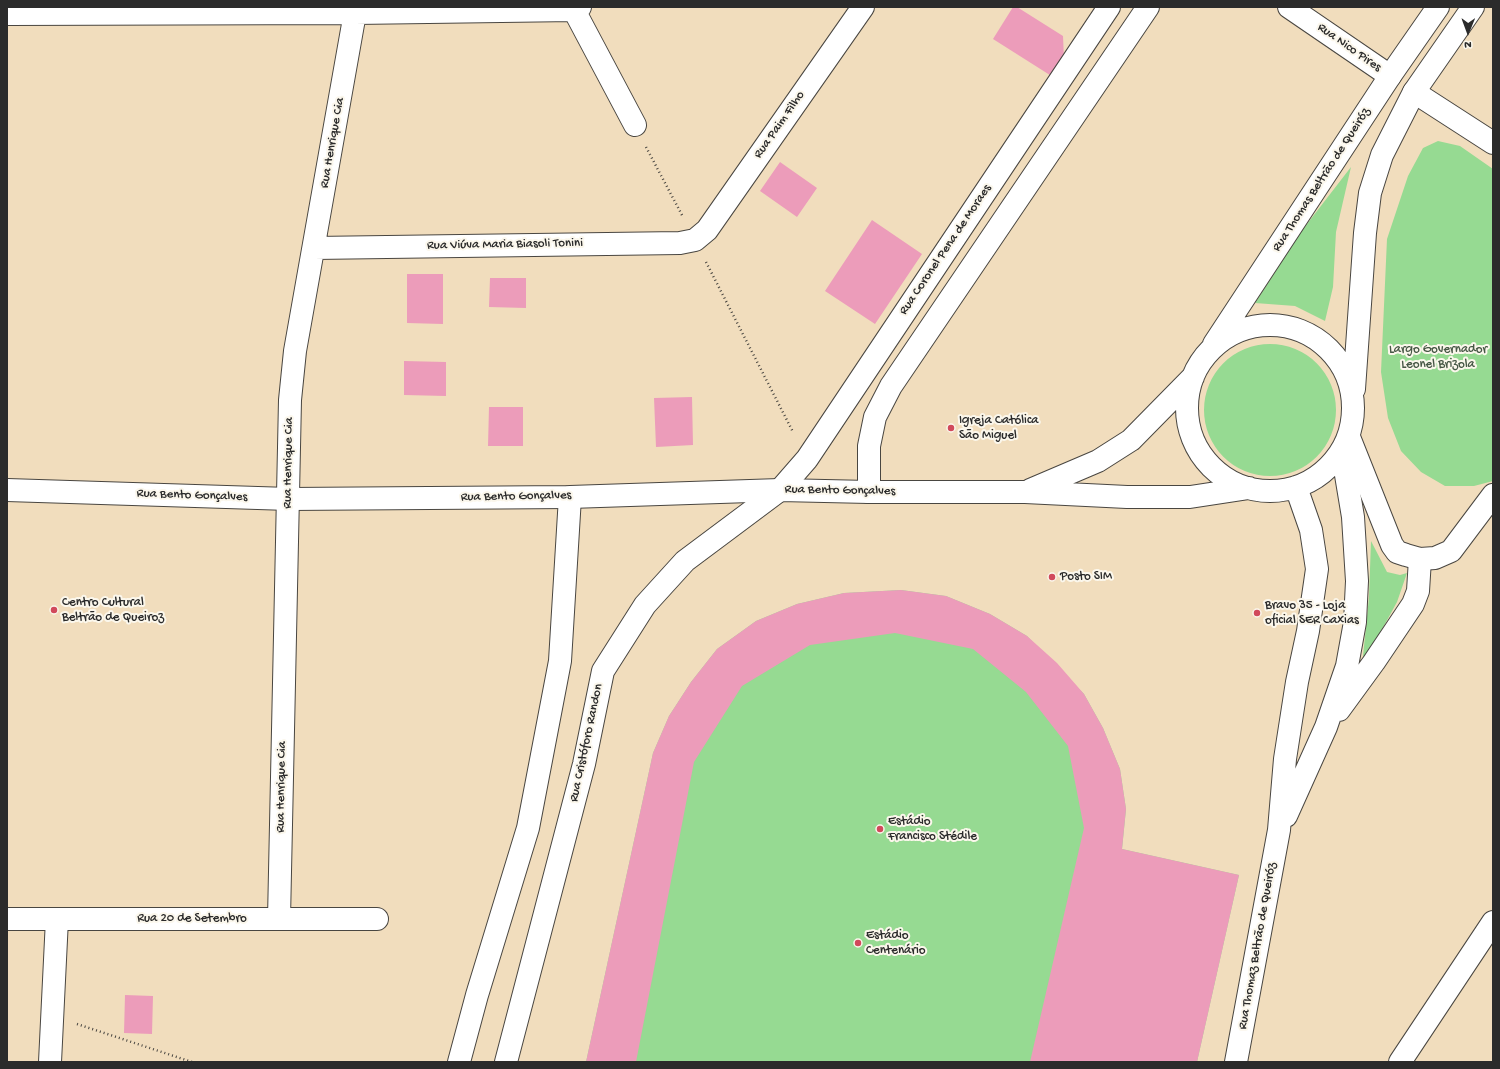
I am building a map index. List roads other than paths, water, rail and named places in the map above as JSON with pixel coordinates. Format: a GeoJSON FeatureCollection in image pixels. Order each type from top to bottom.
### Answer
{"type":"FeatureCollection","features":[{"type":"Feature","properties":{"kind":"street","name":"Rua Paim Filho"},"geometry":{"type":"LineString","coordinates":[[695,240],[707,230],[862,7]]}},
{"type":"Feature","properties":{"kind":"street","name":"Rua Coronel Pena de Moraes"},"geometry":{"type":"LineString","coordinates":[[780,490],[807,459],[1109,7]]}},
{"type":"Feature","properties":{"kind":"street"},"geometry":{"type":"LineString","coordinates":[[869,492],[869,446],[875,417],[891,386],[1148,7]]}},
{"type":"Feature","properties":{"kind":"street","name":"Rua Nico Pires"},"geometry":{"type":"LineString","coordinates":[[1290,7],[1390,76]]}},
{"type":"Feature","properties":{"kind":"street","name":"Rua Thomas Beltrão de Queiróz"},"geometry":{"type":"LineString","coordinates":[[1208,353],[1390,76],[1438,7]]}},
{"type":"Feature","properties":{"kind":"street"},"geometry":{"type":"LineString","coordinates":[[1354,399],[1365,233],[1370,193],[1382,155],[1414,92],[1472,7]]}},
{"type":"Feature","properties":{"kind":"street"},"geometry":{"type":"LineString","coordinates":[[7,14],[355,13],[577,8],[635,125]]}},
{"type":"Feature","properties":{"kind":"street","name":"Rua Henrique Cia"},"geometry":{"type":"LineString","coordinates":[[279,919],[290,400],[294,365],[355,13]]}},
{"type":"Feature","properties":{"kind":"street"},"geometry":{"type":"LineString","coordinates":[[1414,92],[1493,143]]}},
{"type":"Feature","properties":{"kind":"street","name":"Rua Viúva Maria Biasoli Tonini"},"geometry":{"type":"LineString","coordinates":[[314,248],[680,243],[695,240]]}},
{"type":"Feature","properties":{"kind":"street","name":"Rua Bento Gonçalves"},"geometry":{"type":"LineString","coordinates":[[7,490],[289,499],[570,497],[780,490],[869,492],[1025,492],[1128,497],[1190,497],[1249,488],[1272,490],[1296,486],[1314,479],[1324,471],[1345,444],[1353,418],[1354,399],[1346,372],[1330,350],[1308,333],[1282,325],[1254,326],[1229,335],[1208,353],[1193,377],[1131,440],[1098,461],[1025,492]]}},
{"type":"Feature","properties":{"kind":"street","name":"Rua Bento Gonçalves"},"geometry":{"type":"LineString","coordinates":[[1193,377],[1187,400],[1189,422],[1196,445],[1209,464],[1227,479],[1249,488]]}},
{"type":"Feature","properties":{"kind":"street"},"geometry":{"type":"LineString","coordinates":[[1345,444],[1397,552],[1420,559],[1435,558],[1451,551],[1493,495]]}},
{"type":"Feature","properties":{"kind":"street","name":"Rua Thomaz Beltrão de Queiróz"},"geometry":{"type":"LineString","coordinates":[[1279,830],[1326,727],[1347,666],[1355,622],[1357,581],[1353,517],[1345,444]]}},
{"type":"Feature","properties":{"kind":"street","name":"Rua Thomaz Beltrão de Queiróz"},"geometry":{"type":"LineString","coordinates":[[1236,1062],[1279,830],[1285,759],[1297,682],[1308,631],[1317,568],[1311,530],[1296,486]]}},
{"type":"Feature","properties":{"kind":"street","name":"Rua Cristóforo Randon"},"geometry":{"type":"LineString","coordinates":[[506,1062],[584,764],[603,671],[645,605],[685,561],[780,490]]}},
{"type":"Feature","properties":{"kind":"street"},"geometry":{"type":"LineString","coordinates":[[459,1062],[477,995],[528,828],[560,661],[570,497]]}},
{"type":"Feature","properties":{"kind":"street"},"geometry":{"type":"LineString","coordinates":[[1326,727],[1374,662],[1413,604],[1418,591],[1420,559]]}},
{"type":"Feature","properties":{"kind":"street","name":"Rua 20 de Setembro"},"geometry":{"type":"LineString","coordinates":[[7,919],[377,919]]}},
{"type":"Feature","properties":{"kind":"street"},"geometry":{"type":"LineString","coordinates":[[50,1062],[58,919]]}},
{"type":"Feature","properties":{"kind":"street"},"geometry":{"type":"LineString","coordinates":[[1400,1062],[1493,922]]}},
{"type":"Feature","properties":{"kind":"place","name":"Igreja Católica São Miguel"},"geometry":{"type":"Point","coordinates":[951,428]}},
{"type":"Feature","properties":{"kind":"place","name":"Posto SIM"},"geometry":{"type":"Point","coordinates":[1052,577]}},
{"type":"Feature","properties":{"kind":"place","name":"Centro Cultural Beltrão de Queiroz"},"geometry":{"type":"Point","coordinates":[54,610]}},
{"type":"Feature","properties":{"kind":"place","name":"Bravo 35 - Loja oficial SER Caxias"},"geometry":{"type":"Point","coordinates":[1257,613]}},
{"type":"Feature","properties":{"kind":"place","name":"Estádio Francisco Stédile"},"geometry":{"type":"Point","coordinates":[880,829]}},
{"type":"Feature","properties":{"kind":"place","name":"Estádio Centenário"},"geometry":{"type":"Point","coordinates":[858,943]}},
{"type":"Feature","properties":{"kind":"park label","name":"Largo Governador Leonel Brizola"},"geometry":{"type":"Point","coordinates":[1438,358]}}]}
